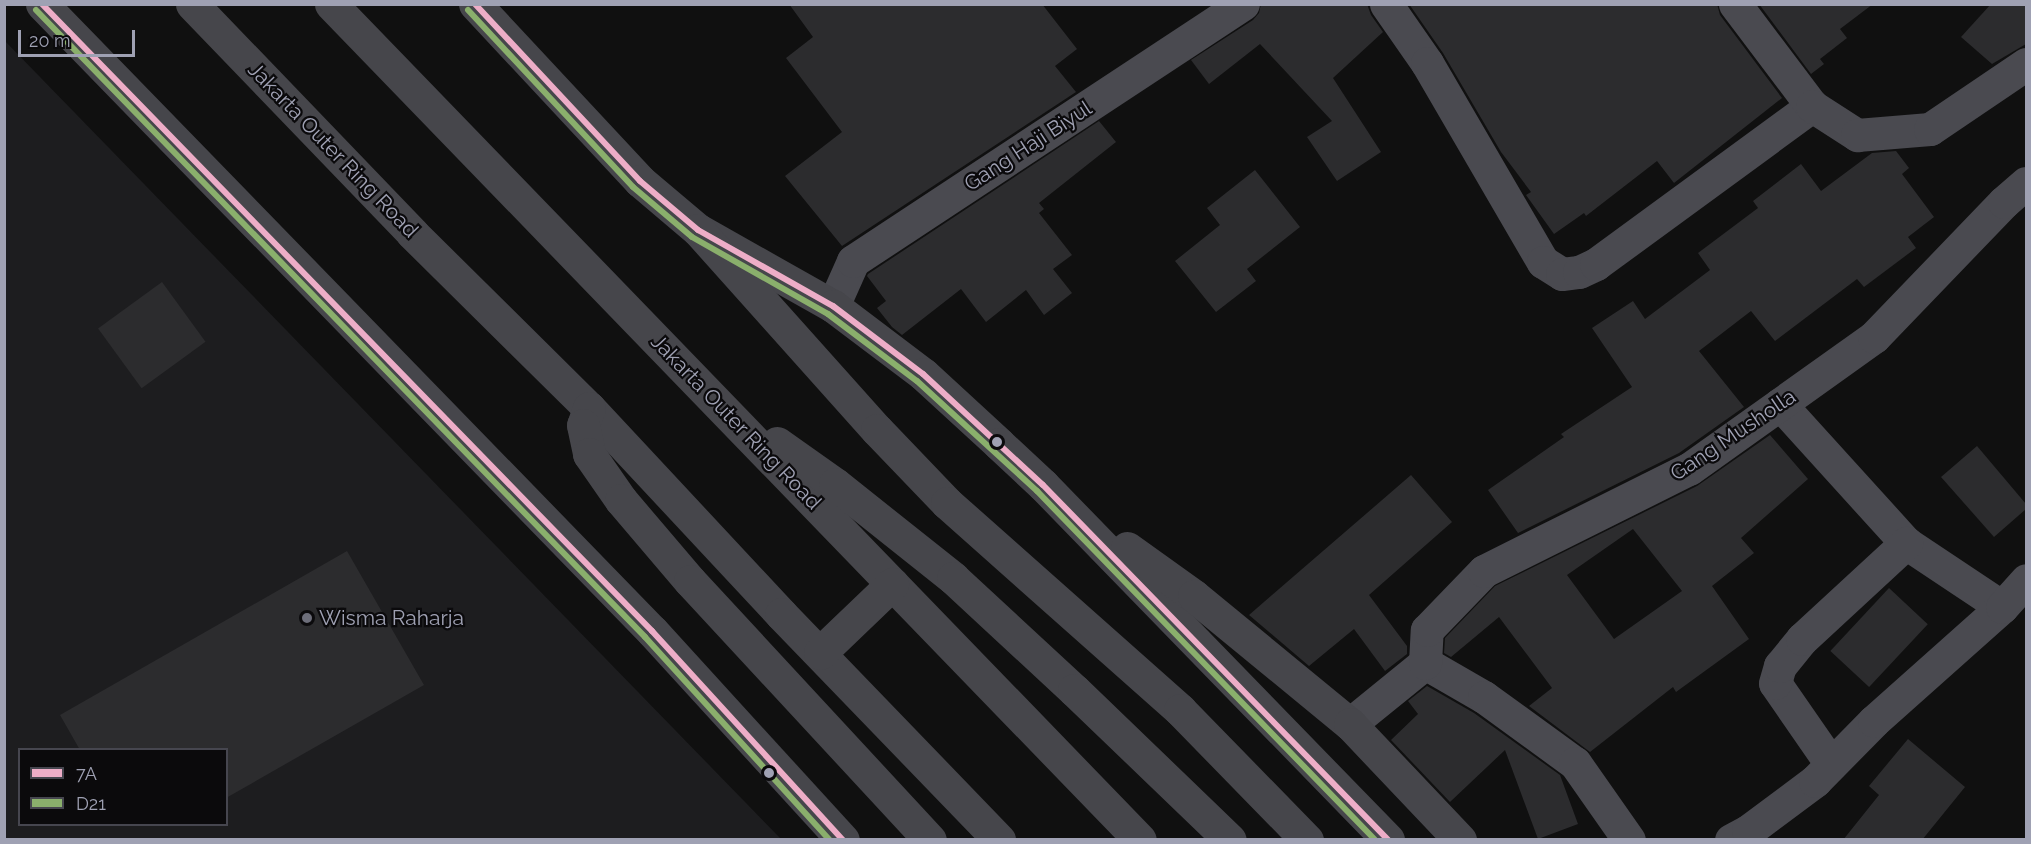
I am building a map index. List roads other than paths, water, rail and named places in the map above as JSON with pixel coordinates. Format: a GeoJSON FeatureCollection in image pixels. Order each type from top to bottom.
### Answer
{"type":"FeatureCollection","features":[{"type":"Feature","properties":{"kind":"highway"},"geometry":{"type":"LineString","coordinates":[[42,4],[652,631],[843,840]]}},
{"type":"Feature","properties":{"kind":"highway","name":"Jakarta Outer Ring Road"},"geometry":{"type":"LineString","coordinates":[[192,4],[412,233],[589,408],[999,840]]}},
{"type":"Feature","properties":{"kind":"highway","name":"Jakarta Outer Ring Road"},"geometry":{"type":"LineString","coordinates":[[331,4],[1140,840]]}},
{"type":"Feature","properties":{"kind":"highway"},"geometry":{"type":"LineString","coordinates":[[475,4],[639,181],[698,230],[877,430],[947,503],[1180,710],[1307,840]]}},
{"type":"Feature","properties":{"kind":"highway"},"geometry":{"type":"LineString","coordinates":[[698,230],[833,306],[923,374],[1054,496],[1388,840]]}},
{"type":"Feature","properties":{"kind":"highway"},"geometry":{"type":"LineString","coordinates":[[707,393],[835,484],[952,578],[1074,690],[1230,840]]}},
{"type":"Feature","properties":{"kind":"highway"},"geometry":{"type":"LineString","coordinates":[[589,408],[583,425],[589,454],[621,500],[690,581],[930,840]]}},
{"type":"Feature","properties":{"kind":"highway"},"geometry":{"type":"LineString","coordinates":[[1054,496],[1194,596],[1350,724],[1460,840]]}},
{"type":"Feature","properties":{"kind":"highway"},"geometry":{"type":"LineString","coordinates":[[820,653],[892,584]]}},
{"type":"Feature","properties":{"kind":"street","name":"Gang Haji Biyul"},"geometry":{"type":"LineString","coordinates":[[833,306],[853,261],[1243,4]]}},
{"type":"Feature","properties":{"kind":"street"},"geometry":{"type":"LineString","coordinates":[[1386,4],[1427,63],[1544,262],[1562,274],[1579,272],[1596,264],[1812,106]]}},
{"type":"Feature","properties":{"kind":"street"},"geometry":{"type":"LineString","coordinates":[[1735,4],[1812,106],[1857,135],[1930,129],[2026,64]]}},
{"type":"Feature","properties":{"kind":"street","name":"Gang Musholla"},"geometry":{"type":"LineString","coordinates":[[1425,663],[1427,630],[1484,571],[1689,470],[1874,337],[2004,202],[2026,183]]}},
{"type":"Feature","properties":{"kind":"street"},"geometry":{"type":"LineString","coordinates":[[1780,404],[1906,543],[2002,607]]}},
{"type":"Feature","properties":{"kind":"street"},"geometry":{"type":"LineString","coordinates":[[1832,764],[1774,683],[1780,666],[1802,639],[1906,543]]}},
{"type":"Feature","properties":{"kind":"street"},"geometry":{"type":"LineString","coordinates":[[1731,840],[1758,824],[1815,781],[1874,721],[2002,607],[2026,580]]}},
{"type":"Feature","properties":{"kind":"street"},"geometry":{"type":"LineString","coordinates":[[1350,724],[1425,663],[1484,697],[1575,763],[1629,840]]}},
{"type":"Feature","properties":{"kind":"place","name":"Wisma Raharja"},"geometry":{"type":"Point","coordinates":[307,618]}}]}
